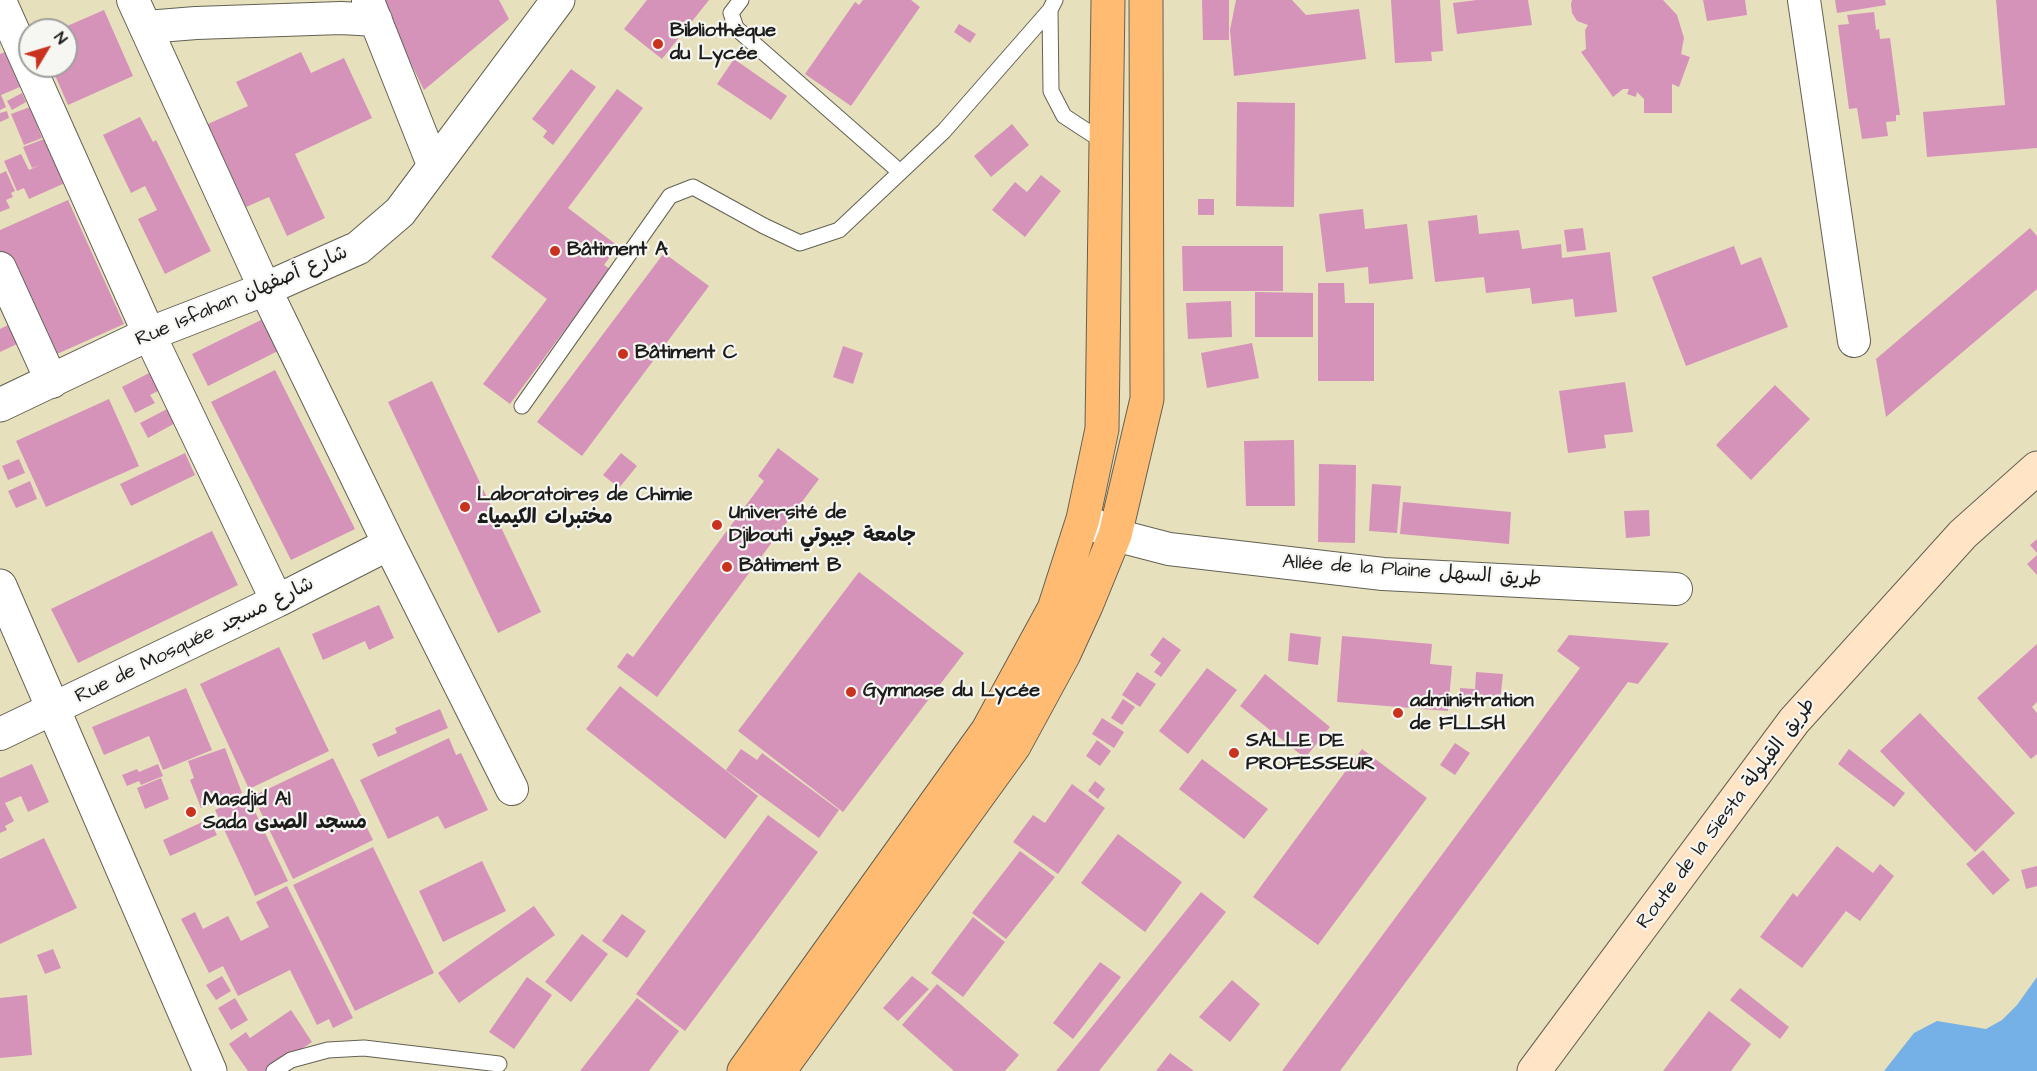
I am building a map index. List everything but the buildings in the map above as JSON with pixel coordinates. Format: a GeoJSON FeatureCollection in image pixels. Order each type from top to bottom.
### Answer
{"type":"FeatureCollection","features":[{"type":"Feature","properties":{"kind":"main road"},"geometry":{"type":"LineString","coordinates":[[744,1071],[988,730],[1054,609],[1083,519],[1102,429],[1108,0]]}},
{"type":"Feature","properties":{"kind":"main road"},"geometry":{"type":"LineString","coordinates":[[779,1071],[1014,746],[1064,654],[1115,535],[1147,399],[1146,0]]}},
{"type":"Feature","properties":{"kind":"main road","name":"Route de la Siesta طريق القيلولة"},"geometry":{"type":"LineString","coordinates":[[1534,1071],[1794,721],[1963,534],[2037,468]]}},
{"type":"Feature","properties":{"kind":"street","name":"Rue Isfahan شارع أصفهان"},"geometry":{"type":"LineString","coordinates":[[0,405],[149,334],[265,289],[358,248],[400,212],[558,0]]}},
{"type":"Feature","properties":{"kind":"street"},"geometry":{"type":"LineString","coordinates":[[1804,0],[1854,341]]}},
{"type":"Feature","properties":{"kind":"street"},"geometry":{"type":"LineString","coordinates":[[5,3],[149,334],[277,602]]}},
{"type":"Feature","properties":{"kind":"street"},"geometry":{"type":"LineString","coordinates":[[140,13],[196,22],[341,18],[372,10],[434,167]]}},
{"type":"Feature","properties":{"kind":"street"},"geometry":{"type":"LineString","coordinates":[[140,13],[265,289],[512,789]]}},
{"type":"Feature","properties":{"kind":"street"},"geometry":{"type":"LineString","coordinates":[[0,268],[52,382]]}},
{"type":"Feature","properties":{"kind":"street","name":"Allée de la Plaine طريق السهل"},"geometry":{"type":"LineString","coordinates":[[1083,519],[1115,535],[1169,549],[1383,574],[1676,589]]}},
{"type":"Feature","properties":{"kind":"street","name":"Rue de Mosquée شارع مسجد"},"geometry":{"type":"LineString","coordinates":[[0,734],[277,602],[389,544]]}},
{"type":"Feature","properties":{"kind":"street"},"geometry":{"type":"LineString","coordinates":[[0,586],[210,1071]]}},
{"type":"Feature","properties":{"kind":"lane"},"geometry":{"type":"LineString","coordinates":[[741,0],[731,13],[736,28],[900,172]]}},
{"type":"Feature","properties":{"kind":"lane"},"geometry":{"type":"LineString","coordinates":[[522,406],[670,196],[693,187],[800,243],[839,230],[944,131],[1053,5]]}},
{"type":"Feature","properties":{"kind":"lane"},"geometry":{"type":"LineString","coordinates":[[1053,5],[1051,91],[1064,116],[1107,144]]}},
{"type":"Feature","properties":{"kind":"lane"},"geometry":{"type":"LineString","coordinates":[[274,1071],[291,1060],[328,1050],[364,1048],[499,1064]]}},
{"type":"Feature","properties":{"kind":"water"},"geometry":{"type":"Polygon","coordinates":[[[2037,977],[2037,1071],[1884,1071],[1914,1033],[1937,1021],[1986,1029],[2002,1020],[2017,1005],[2037,977]]]}},
{"type":"Feature","properties":{"kind":"place","name":"Bibliothèque du Lycée"},"geometry":{"type":"Point","coordinates":[658,44]}},
{"type":"Feature","properties":{"kind":"place","name":"Bâtiment A"},"geometry":{"type":"Point","coordinates":[555,251]}},
{"type":"Feature","properties":{"kind":"place","name":"Bâtiment C"},"geometry":{"type":"Point","coordinates":[623,354]}},
{"type":"Feature","properties":{"kind":"place","name":"Laboratoires de Chimie مختبرات الكيمياء"},"geometry":{"type":"Point","coordinates":[465,507]}},
{"type":"Feature","properties":{"kind":"place","name":"Université de Djibouti جامعة جيبوتي"},"geometry":{"type":"Point","coordinates":[717,525]}},
{"type":"Feature","properties":{"kind":"place","name":"Bâtiment B"},"geometry":{"type":"Point","coordinates":[727,567]}},
{"type":"Feature","properties":{"kind":"place","name":"Gymnase du Lycée"},"geometry":{"type":"Point","coordinates":[851,692]}},
{"type":"Feature","properties":{"kind":"place","name":"administration de FLLSH"},"geometry":{"type":"Point","coordinates":[1398,713]}},
{"type":"Feature","properties":{"kind":"place","name":"SALLE DE PROFESSEUR"},"geometry":{"type":"Point","coordinates":[1234,753]}},
{"type":"Feature","properties":{"kind":"place","name":"Masdjid Al Sada مسجد الصدى"},"geometry":{"type":"Point","coordinates":[191,812]}}]}
